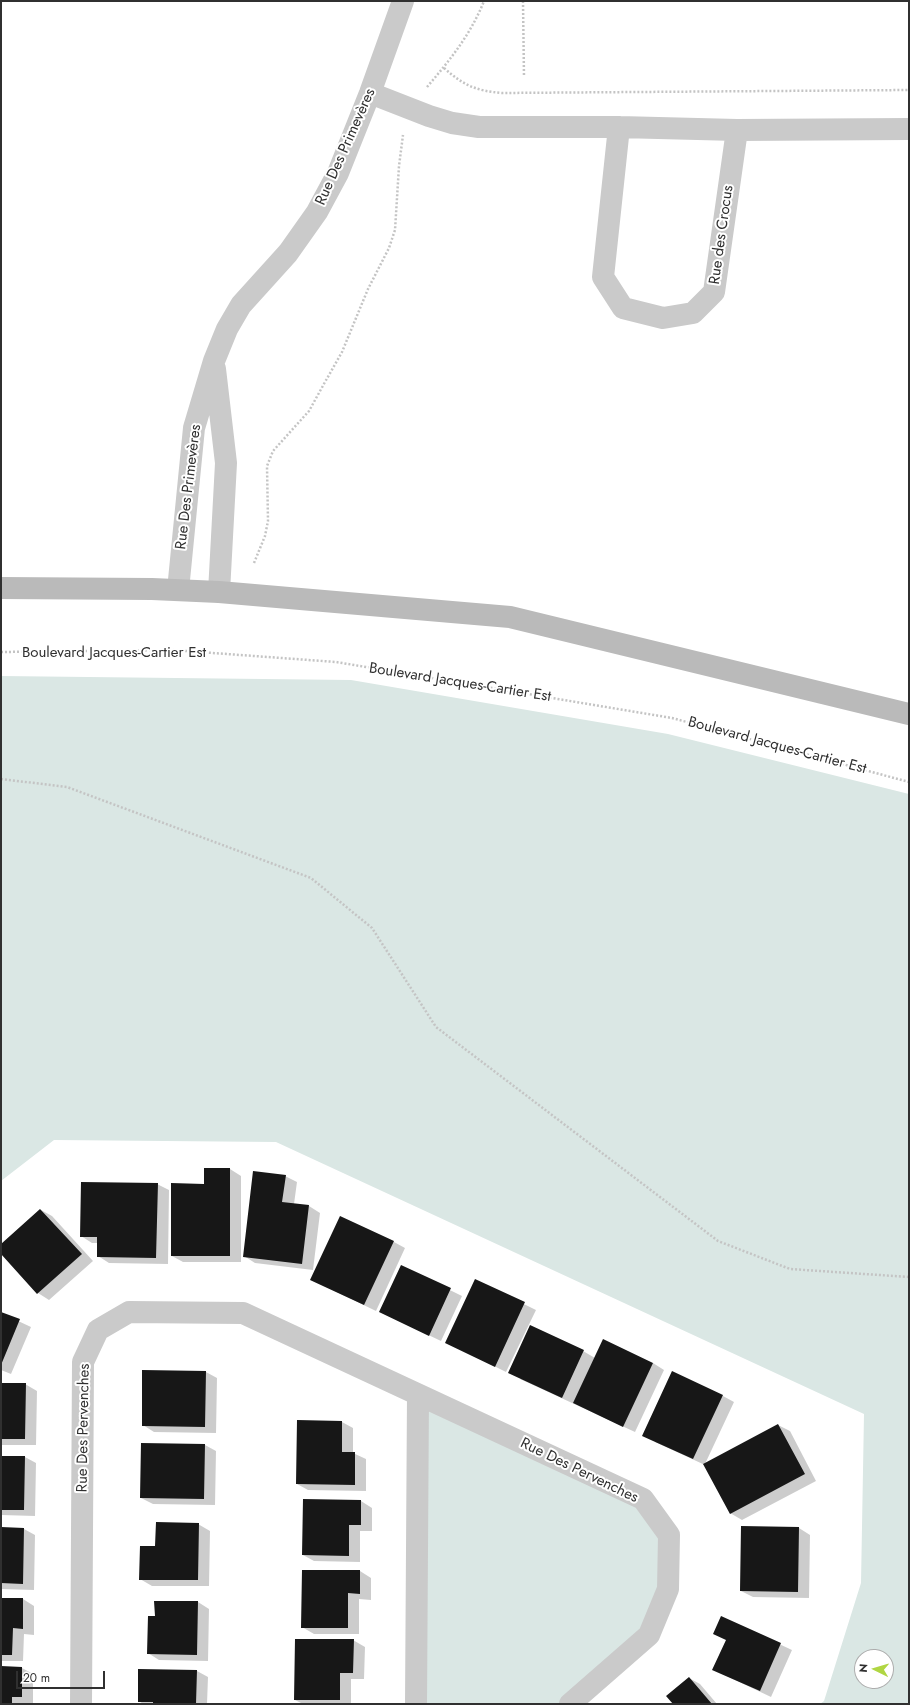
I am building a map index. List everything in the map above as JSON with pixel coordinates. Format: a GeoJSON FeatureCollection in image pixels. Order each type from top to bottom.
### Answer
{"type":"FeatureCollection","features":[{"type":"Feature","properties":{"kind":"main road"},"geometry":{"type":"LineString","coordinates":[[1,588],[178,590],[219,592],[510,617],[909,714]]}},
{"type":"Feature","properties":{"kind":"street","name":"Rue Des Primevères"},"geometry":{"type":"LineString","coordinates":[[178,590],[194,428],[214,361],[227,329],[241,305],[288,253],[317,212],[338,173],[370,93],[404,1]]}},
{"type":"Feature","properties":{"kind":"street"},"geometry":{"type":"LineString","coordinates":[[370,93],[429,116],[452,123],[472,126],[619,127],[737,130],[909,129]]}},
{"type":"Feature","properties":{"kind":"street","name":"Rue des Crocus"},"geometry":{"type":"LineString","coordinates":[[619,127],[603,277],[624,308],[662,318],[693,314],[714,292],[737,130]]}},
{"type":"Feature","properties":{"kind":"street","name":"Rue Des Primevères"},"geometry":{"type":"LineString","coordinates":[[214,361],[226,463],[219,592]]}},
{"type":"Feature","properties":{"kind":"street","name":"Rue Des Pervenches"},"geometry":{"type":"LineString","coordinates":[[81,1704],[83,1362],[98,1330],[129,1312],[243,1313],[642,1499],[669,1535],[668,1589],[649,1635],[570,1704]]}},
{"type":"Feature","properties":{"kind":"street"},"geometry":{"type":"LineString","coordinates":[[416,1704],[418,1395]]}},
{"type":"Feature","properties":{"kind":"path"},"geometry":{"type":"LineString","coordinates":[[427,88],[455,54],[477,19],[484,1]]}},
{"type":"Feature","properties":{"kind":"path"},"geometry":{"type":"LineString","coordinates":[[523,1],[524,77]]}},
{"type":"Feature","properties":{"kind":"path"},"geometry":{"type":"LineString","coordinates":[[444,68],[456,79],[468,86],[478,90],[496,93],[909,90]]}},
{"type":"Feature","properties":{"kind":"path"},"geometry":{"type":"LineString","coordinates":[[254,563],[268,521],[267,466],[273,451],[309,411],[342,352],[364,296],[389,248],[395,230],[399,166],[403,134]]}},
{"type":"Feature","properties":{"kind":"path","name":"Boulevard Jacques-Cartier Est"},"geometry":{"type":"LineString","coordinates":[[1,652],[172,650],[336,662],[672,718],[909,782]]}},
{"type":"Feature","properties":{"kind":"path"},"geometry":{"type":"LineString","coordinates":[[1,779],[67,787],[311,878],[372,928],[436,1027],[718,1241],[790,1269],[909,1278]]}},
{"type":"Feature","properties":{"kind":"shaded area"},"geometry":{"type":"Polygon","coordinates":[[[1,676],[351,680],[668,734],[909,794],[909,1704],[820,1704],[824,1701],[861,1583],[864,1414],[276,1142],[54,1140],[1,1181],[1,676]]]}},
{"type":"Feature","properties":{"kind":"shaded area"},"geometry":{"type":"Polygon","coordinates":[[[418,1395],[643,1499],[669,1535],[649,1635],[570,1704],[416,1704],[418,1395]]]}},
{"type":"Feature","properties":{"kind":"building"},"geometry":{"type":"Polygon","coordinates":[[[204,1168],[230,1168],[230,1256],[171,1256],[171,1183],[204,1184],[204,1168]]]}},
{"type":"Feature","properties":{"kind":"building"},"geometry":{"type":"Polygon","coordinates":[[[253,1171],[286,1175],[282,1202],[309,1205],[302,1264],[243,1257],[253,1171]]]}},
{"type":"Feature","properties":{"kind":"building"},"geometry":{"type":"Polygon","coordinates":[[[81,1182],[158,1183],[156,1258],[97,1257],[97,1237],[80,1237],[81,1182]]]}},
{"type":"Feature","properties":{"kind":"building"},"geometry":{"type":"Polygon","coordinates":[[[40,1209],[82,1254],[37,1294],[1,1254],[1,1244],[40,1209]]]}},
{"type":"Feature","properties":{"kind":"building"},"geometry":{"type":"Polygon","coordinates":[[[340,1216],[394,1241],[364,1305],[310,1280],[340,1216]]]}},
{"type":"Feature","properties":{"kind":"building"},"geometry":{"type":"Polygon","coordinates":[[[401,1265],[451,1288],[429,1336],[379,1312],[401,1265]]]}},
{"type":"Feature","properties":{"kind":"building"},"geometry":{"type":"Polygon","coordinates":[[[475,1279],[525,1302],[495,1367],[445,1343],[475,1279]]]}},
{"type":"Feature","properties":{"kind":"building"},"geometry":{"type":"Polygon","coordinates":[[[1,1312],[20,1319],[1,1365],[1,1312]]]}},
{"type":"Feature","properties":{"kind":"building"},"geometry":{"type":"Polygon","coordinates":[[[530,1325],[584,1350],[562,1398],[508,1373],[530,1325]]]}},
{"type":"Feature","properties":{"kind":"building"},"geometry":{"type":"Polygon","coordinates":[[[603,1339],[653,1363],[623,1427],[573,1403],[603,1339]]]}},
{"type":"Feature","properties":{"kind":"building"},"geometry":{"type":"Polygon","coordinates":[[[142,1370],[206,1371],[205,1427],[142,1426],[142,1370]]]}},
{"type":"Feature","properties":{"kind":"building"},"geometry":{"type":"Polygon","coordinates":[[[672,1371],[723,1395],[693,1459],[642,1436],[672,1371]]]}},
{"type":"Feature","properties":{"kind":"building"},"geometry":{"type":"Polygon","coordinates":[[[1,1383],[26,1383],[25,1439],[1,1439],[1,1383]]]}},
{"type":"Feature","properties":{"kind":"building"},"geometry":{"type":"Polygon","coordinates":[[[297,1420],[342,1421],[342,1452],[355,1452],[355,1485],[296,1484],[297,1420]]]}},
{"type":"Feature","properties":{"kind":"building"},"geometry":{"type":"Polygon","coordinates":[[[778,1424],[805,1474],[730,1514],[703,1464],[778,1424]]]}},
{"type":"Feature","properties":{"kind":"building"},"geometry":{"type":"Polygon","coordinates":[[[141,1443],[205,1444],[204,1499],[140,1498],[141,1443]]]}},
{"type":"Feature","properties":{"kind":"building"},"geometry":{"type":"Polygon","coordinates":[[[1,1456],[25,1456],[24,1510],[1,1510],[1,1456]]]}},
{"type":"Feature","properties":{"kind":"building"},"geometry":{"type":"Polygon","coordinates":[[[303,1499],[361,1500],[361,1525],[349,1525],[349,1556],[302,1555],[303,1499]]]}},
{"type":"Feature","properties":{"kind":"building"},"geometry":{"type":"Polygon","coordinates":[[[156,1522],[199,1523],[198,1580],[139,1580],[140,1546],[155,1546],[156,1522]]]}},
{"type":"Feature","properties":{"kind":"building"},"geometry":{"type":"Polygon","coordinates":[[[741,1526],[799,1527],[798,1592],[740,1591],[741,1526]]]}},
{"type":"Feature","properties":{"kind":"building"},"geometry":{"type":"Polygon","coordinates":[[[1,1527],[24,1528],[23,1584],[1,1583],[1,1527]]]}},
{"type":"Feature","properties":{"kind":"building"},"geometry":{"type":"Polygon","coordinates":[[[302,1570],[360,1570],[360,1594],[348,1593],[348,1628],[301,1628],[302,1570]]]}},
{"type":"Feature","properties":{"kind":"building"},"geometry":{"type":"Polygon","coordinates":[[[1,1598],[23,1598],[23,1629],[13,1628],[12,1655],[1,1655],[1,1598]]]}},
{"type":"Feature","properties":{"kind":"building"},"geometry":{"type":"Polygon","coordinates":[[[154,1601],[198,1601],[197,1655],[147,1654],[148,1616],[155,1616],[154,1601]]]}},
{"type":"Feature","properties":{"kind":"building"},"geometry":{"type":"Polygon","coordinates":[[[721,1616],[781,1643],[760,1691],[712,1670],[726,1640],[713,1634],[721,1616]]]}},
{"type":"Feature","properties":{"kind":"building"},"geometry":{"type":"Polygon","coordinates":[[[295,1639],[354,1639],[353,1673],[340,1673],[340,1700],[294,1700],[295,1639]]]}},
{"type":"Feature","properties":{"kind":"building"},"geometry":{"type":"Polygon","coordinates":[[[1,1666],[22,1667],[22,1697],[12,1697],[12,1704],[1,1704],[1,1666]]]}},
{"type":"Feature","properties":{"kind":"building"},"geometry":{"type":"Polygon","coordinates":[[[138,1669],[197,1670],[196,1704],[153,1704],[153,1702],[138,1702],[138,1669]]]}},
{"type":"Feature","properties":{"kind":"building"},"geometry":{"type":"Polygon","coordinates":[[[689,1677],[712,1704],[673,1704],[666,1696],[689,1677]]]}}]}
